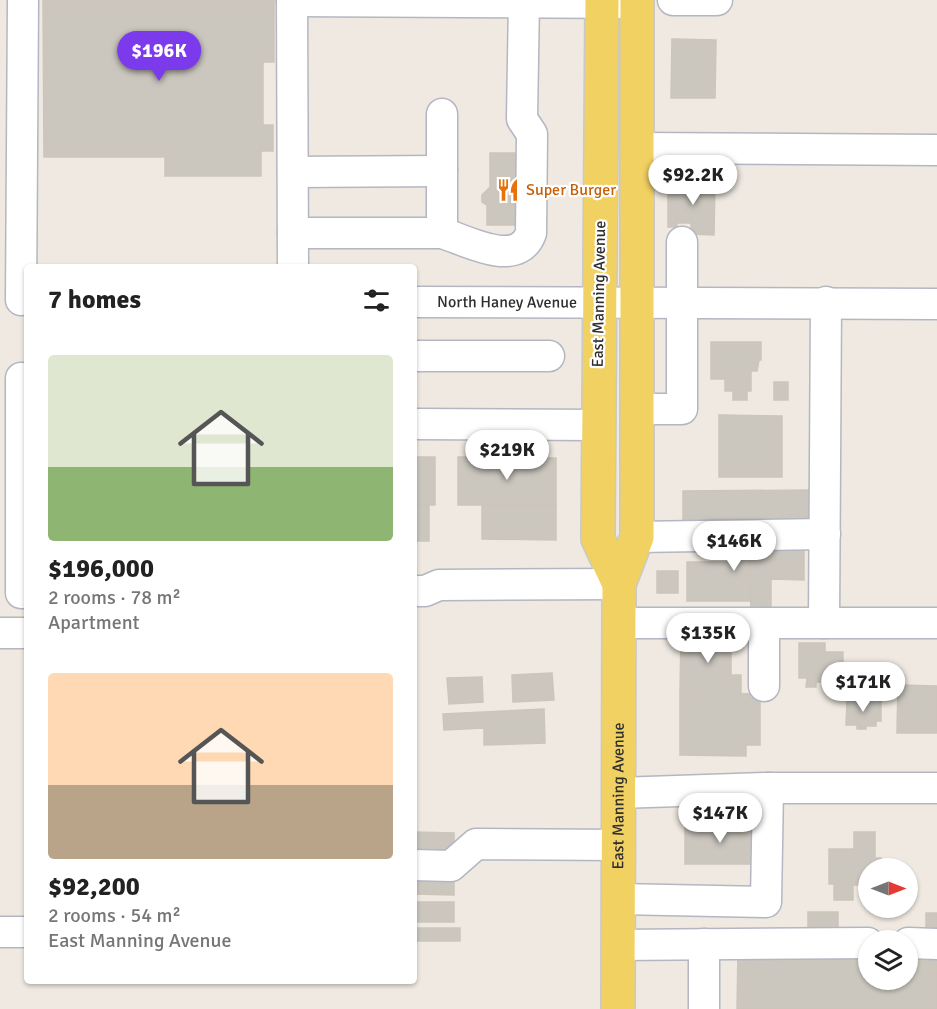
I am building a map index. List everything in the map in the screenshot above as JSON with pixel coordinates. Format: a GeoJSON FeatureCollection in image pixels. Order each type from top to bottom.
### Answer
{"type":"FeatureCollection","features":[{"type":"Feature","properties":{"kind":"main road","name":"East Manning Avenue"},"geometry":{"type":"LineString","coordinates":[[602,1],[598,539],[619,584]]}},
{"type":"Feature","properties":{"kind":"main road","name":"East Manning Avenue"},"geometry":{"type":"LineString","coordinates":[[618,1009],[619,584],[637,537],[637,1]]}},
{"type":"Feature","properties":{"kind":"street"},"geometry":{"type":"LineString","coordinates":[[16,300],[23,0]]}},
{"type":"Feature","properties":{"kind":"street"},"geometry":{"type":"LineString","coordinates":[[673,0],[717,0]]}},
{"type":"Feature","properties":{"kind":"street"},"geometry":{"type":"LineString","coordinates":[[293,264],[292,1],[637,1]]}},
{"type":"Feature","properties":{"kind":"street"},"geometry":{"type":"LineString","coordinates":[[293,233],[442,232],[494,251],[512,250],[526,244],[532,226],[532,134],[522,119],[524,1]]}},
{"type":"Feature","properties":{"kind":"street"},"geometry":{"type":"LineString","coordinates":[[442,114],[442,232]]}},
{"type":"Feature","properties":{"kind":"street"},"geometry":{"type":"LineString","coordinates":[[636,148],[937,150]]}},
{"type":"Feature","properties":{"kind":"street"},"geometry":{"type":"LineString","coordinates":[[293,172],[442,171]]}},
{"type":"Feature","properties":{"kind":"street"},"geometry":{"type":"LineString","coordinates":[[637,409],[682,409],[682,242]]}},
{"type":"Feature","properties":{"kind":"street","name":"North Haney Avenue"},"geometry":{"type":"LineString","coordinates":[[417,302],[937,304]]}},
{"type":"Feature","properties":{"kind":"street"},"geometry":{"type":"LineString","coordinates":[[824,623],[826,302]]}},
{"type":"Feature","properties":{"kind":"street"},"geometry":{"type":"LineString","coordinates":[[417,356],[549,356]]}},
{"type":"Feature","properties":{"kind":"street"},"geometry":{"type":"LineString","coordinates":[[24,378],[21,378],[21,593],[24,593]]}},
{"type":"Feature","properties":{"kind":"street"},"geometry":{"type":"LineString","coordinates":[[417,424],[598,425]]}},
{"type":"Feature","properties":{"kind":"street"},"geometry":{"type":"LineString","coordinates":[[637,537],[825,534]]}},
{"type":"Feature","properties":{"kind":"street"},"geometry":{"type":"LineString","coordinates":[[417,591],[424,591],[439,585],[619,584]]}},
{"type":"Feature","properties":{"kind":"street"},"geometry":{"type":"LineString","coordinates":[[619,623],[937,623]]}},
{"type":"Feature","properties":{"kind":"street"},"geometry":{"type":"LineString","coordinates":[[764,623],[764,686]]}},
{"type":"Feature","properties":{"kind":"street"},"geometry":{"type":"LineString","coordinates":[[0,633],[24,633]]}},
{"type":"Feature","properties":{"kind":"street"},"geometry":{"type":"LineString","coordinates":[[618,792],[768,788],[937,788]]}},
{"type":"Feature","properties":{"kind":"street"},"geometry":{"type":"LineString","coordinates":[[618,899],[766,902],[768,788]]}},
{"type":"Feature","properties":{"kind":"street"},"geometry":{"type":"LineString","coordinates":[[417,865],[451,866],[476,844],[618,845]]}},
{"type":"Feature","properties":{"kind":"street"},"geometry":{"type":"LineString","coordinates":[[0,932],[24,932]]}},
{"type":"Feature","properties":{"kind":"street"},"geometry":{"type":"LineString","coordinates":[[618,945],[858,944]]}},
{"type":"Feature","properties":{"kind":"street"},"geometry":{"type":"LineString","coordinates":[[918,944],[937,944]]}},
{"type":"Feature","properties":{"kind":"street"},"geometry":{"type":"LineString","coordinates":[[704,945],[704,1009]]}},
{"type":"Feature","properties":{"kind":"building"},"geometry":{"type":"Polygon","coordinates":[[[43,0],[274,0],[274,62],[263,62],[263,125],[273,125],[273,151],[261,151],[261,176],[165,176],[165,157],[44,157],[43,0]]]}},
{"type":"Feature","properties":{"kind":"building"},"geometry":{"type":"Polygon","coordinates":[[[672,39],[716,40],[715,98],[671,98],[672,39]]]}},
{"type":"Feature","properties":{"kind":"building"},"geometry":{"type":"Polygon","coordinates":[[[490,153],[526,153],[526,225],[487,225],[487,205],[482,202],[482,195],[490,187],[490,153]]]}},
{"type":"Feature","properties":{"kind":"building"},"geometry":{"type":"Polygon","coordinates":[[[676,181],[715,182],[714,235],[691,234],[691,223],[677,223],[677,227],[668,227],[668,186],[676,186],[676,181]]]}},
{"type":"Feature","properties":{"kind":"building"},"geometry":{"type":"Polygon","coordinates":[[[711,342],[761,342],[761,360],[759,360],[757,371],[751,371],[751,391],[747,391],[747,400],[733,400],[733,391],[725,391],[725,379],[711,379],[711,342]]]}},
{"type":"Feature","properties":{"kind":"building"},"geometry":{"type":"Polygon","coordinates":[[[774,382],[788,382],[788,400],[774,400],[774,382]]]}},
{"type":"Feature","properties":{"kind":"building"},"geometry":{"type":"Polygon","coordinates":[[[719,415],[782,416],[782,477],[719,477],[719,415]]]}},
{"type":"Feature","properties":{"kind":"building"},"geometry":{"type":"Polygon","coordinates":[[[417,457],[435,457],[435,505],[417,505],[417,457]]]}},
{"type":"Feature","properties":{"kind":"building"},"geometry":{"type":"Polygon","coordinates":[[[458,457],[556,458],[556,505],[458,505],[458,457]]]}},
{"type":"Feature","properties":{"kind":"building"},"geometry":{"type":"Polygon","coordinates":[[[810,490],[810,521],[699,521],[699,527],[683,527],[683,491],[810,490]]]}},
{"type":"Feature","properties":{"kind":"building"},"geometry":{"type":"Polygon","coordinates":[[[417,505],[429,505],[429,541],[417,541],[417,505]]]}},
{"type":"Feature","properties":{"kind":"building"},"geometry":{"type":"Polygon","coordinates":[[[482,505],[556,505],[556,540],[482,539],[482,505]]]}},
{"type":"Feature","properties":{"kind":"building"},"geometry":{"type":"Polygon","coordinates":[[[730,544],[804,545],[804,560],[750,560],[750,601],[687,601],[687,562],[730,562],[730,544]]]}},
{"type":"Feature","properties":{"kind":"building"},"geometry":{"type":"Polygon","coordinates":[[[750,560],[804,560],[804,580],[771,579],[771,612],[751,612],[750,560]]]}},
{"type":"Feature","properties":{"kind":"building"},"geometry":{"type":"Polygon","coordinates":[[[657,571],[678,571],[678,593],[657,593],[657,571]]]}},
{"type":"Feature","properties":{"kind":"building"},"geometry":{"type":"Polygon","coordinates":[[[681,632],[731,632],[731,675],[741,675],[741,694],[680,693],[681,632]]]}},
{"type":"Feature","properties":{"kind":"building"},"geometry":{"type":"Polygon","coordinates":[[[799,643],[825,643],[825,652],[843,652],[843,680],[816,682],[816,687],[806,687],[807,678],[799,678],[799,643]]]}},
{"type":"Feature","properties":{"kind":"building"},"geometry":{"type":"Polygon","coordinates":[[[552,673],[554,700],[513,702],[512,675],[552,673]]]}},
{"type":"Feature","properties":{"kind":"building"},"geometry":{"type":"Polygon","coordinates":[[[482,677],[483,702],[449,704],[447,678],[482,677]]]}},
{"type":"Feature","properties":{"kind":"building"},"geometry":{"type":"Polygon","coordinates":[[[898,685],[937,686],[937,733],[897,733],[898,685]]]}},
{"type":"Feature","properties":{"kind":"building"},"geometry":{"type":"Polygon","coordinates":[[[680,693],[760,694],[760,745],[746,745],[746,756],[680,755],[680,693]]]}},
{"type":"Feature","properties":{"kind":"building"},"geometry":{"type":"Polygon","coordinates":[[[847,700],[881,700],[881,721],[876,721],[876,726],[866,726],[866,729],[857,729],[857,725],[846,725],[847,700]]]}},
{"type":"Feature","properties":{"kind":"building"},"geometry":{"type":"Polygon","coordinates":[[[544,709],[545,743],[484,745],[484,728],[444,730],[443,714],[544,709]]]}},
{"type":"Feature","properties":{"kind":"building"},"geometry":{"type":"Polygon","coordinates":[[[685,825],[755,825],[755,864],[685,864],[685,825]]]}},
{"type":"Feature","properties":{"kind":"building"},"geometry":{"type":"Polygon","coordinates":[[[417,832],[454,833],[454,842],[445,852],[417,852],[417,832]]]}},
{"type":"Feature","properties":{"kind":"building"},"geometry":{"type":"Polygon","coordinates":[[[854,832],[875,832],[875,858],[858,858],[858,885],[853,885],[853,900],[834,900],[834,884],[829,884],[829,849],[854,849],[854,832]]]}},
{"type":"Feature","properties":{"kind":"building"},"geometry":{"type":"Polygon","coordinates":[[[417,875],[454,875],[454,895],[417,894],[417,875]]]}},
{"type":"Feature","properties":{"kind":"building"},"geometry":{"type":"Polygon","coordinates":[[[417,902],[454,902],[454,922],[417,922],[417,902]]]}},
{"type":"Feature","properties":{"kind":"building"},"geometry":{"type":"Polygon","coordinates":[[[808,912],[838,912],[838,935],[808,935],[808,912]]]}},
{"type":"Feature","properties":{"kind":"building"},"geometry":{"type":"Polygon","coordinates":[[[926,913],[937,913],[937,935],[926,935],[926,913]]]}},
{"type":"Feature","properties":{"kind":"building"},"geometry":{"type":"Polygon","coordinates":[[[417,928],[460,928],[460,941],[417,941],[417,928]]]}},
{"type":"Feature","properties":{"kind":"building"},"geometry":{"type":"Polygon","coordinates":[[[738,951],[858,951],[858,990],[918,990],[918,951],[937,951],[937,1009],[737,1009],[738,951]]]}},
{"type":"Feature","properties":{"kind":"place","name":"Super Burger"},"geometry":{"type":"Point","coordinates":[508,190]}}]}
